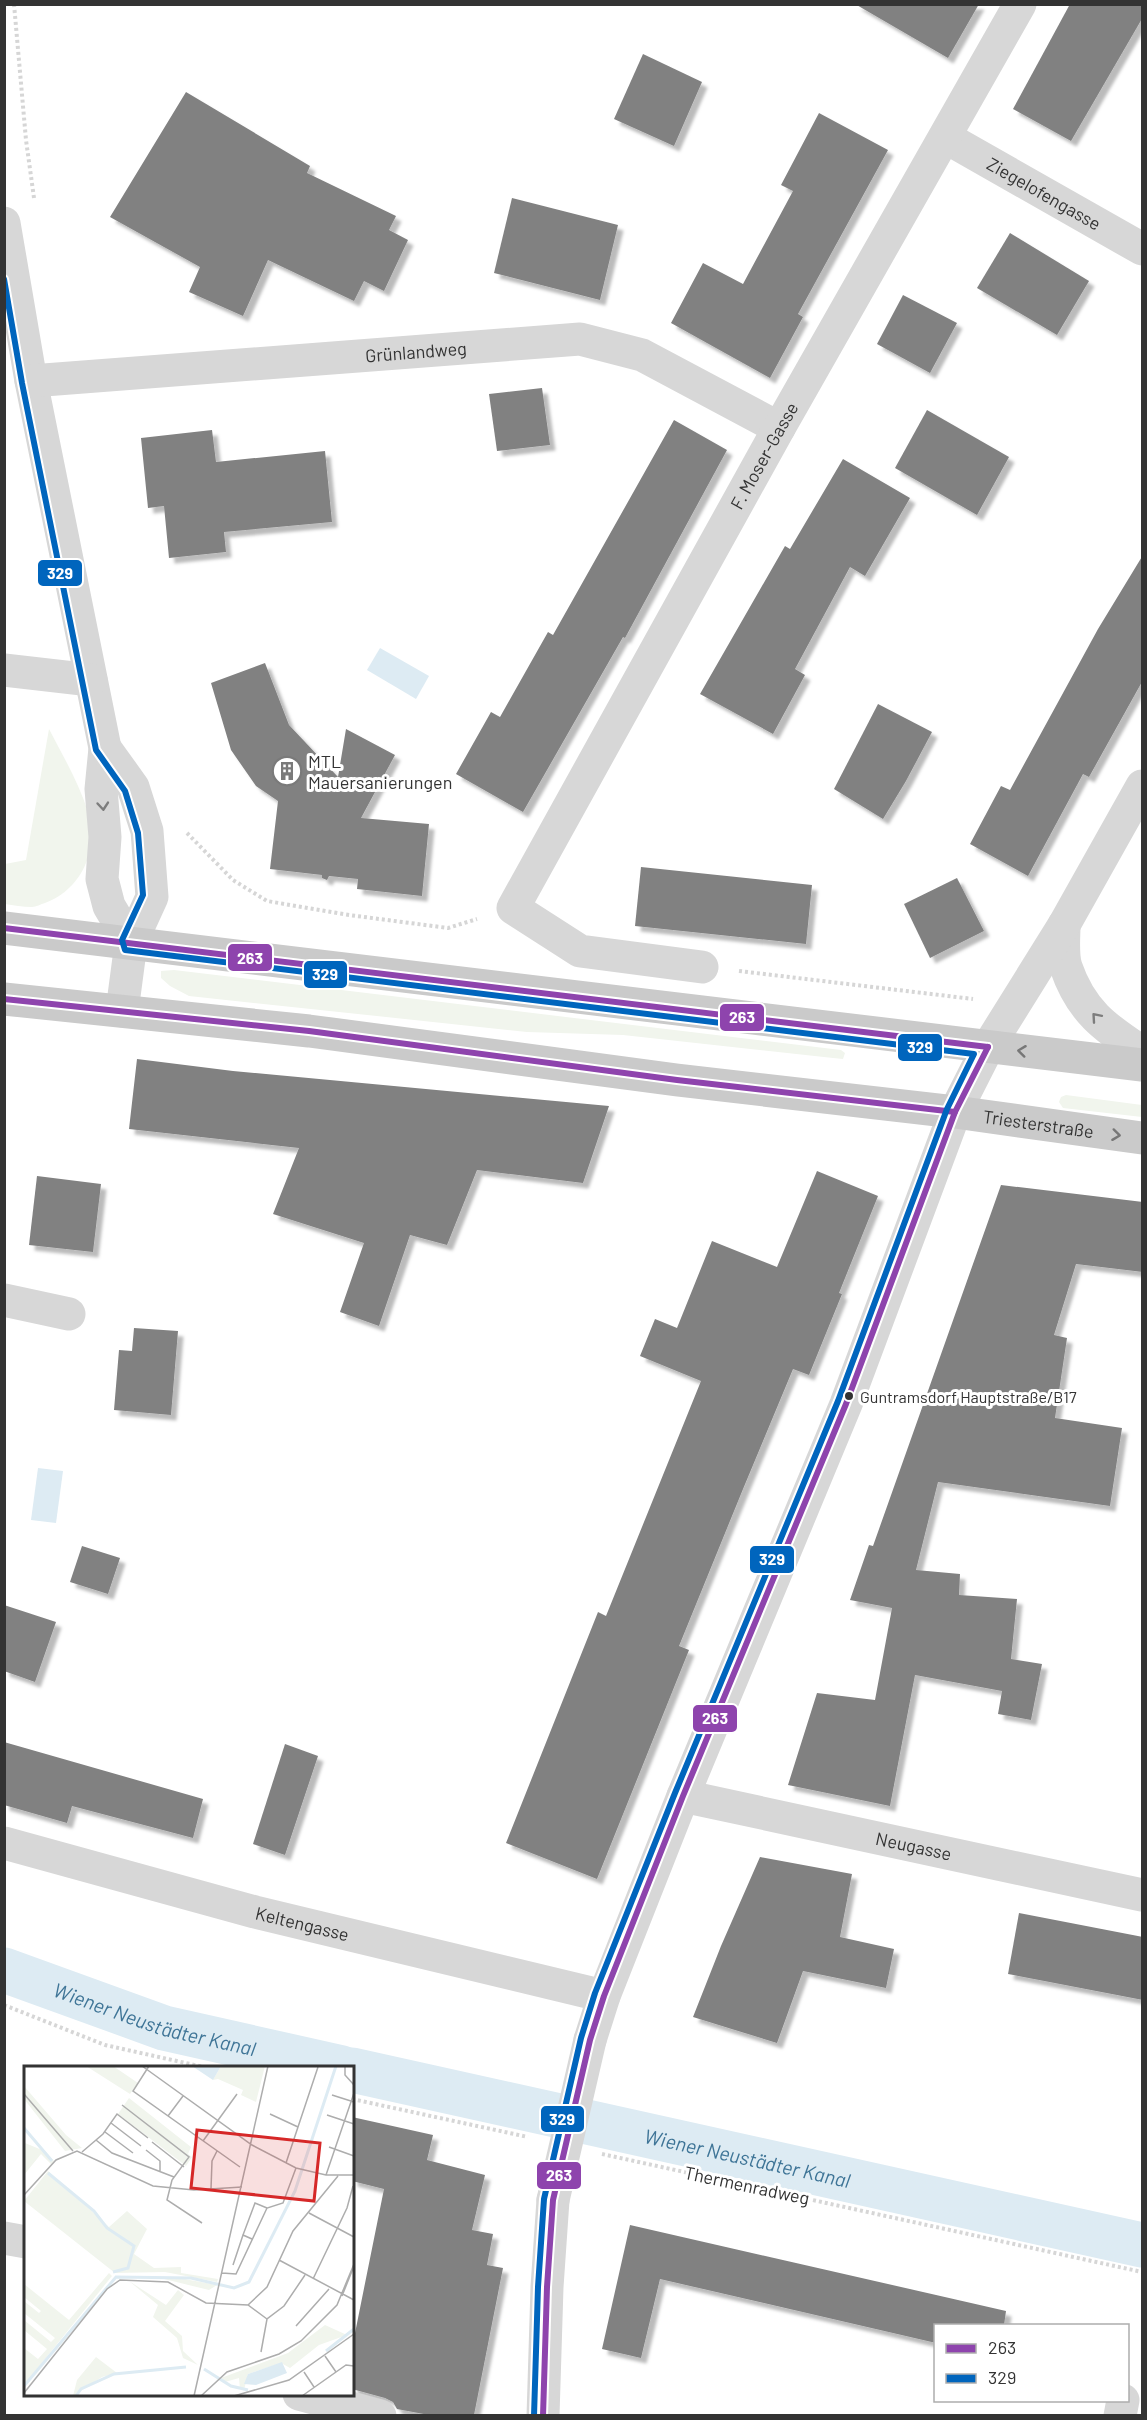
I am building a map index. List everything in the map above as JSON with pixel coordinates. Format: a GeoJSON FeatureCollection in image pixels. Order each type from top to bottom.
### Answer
{"type":"FeatureCollection","features":[{"type":"Feature","properties":{"kind":"main road"},"geometry":{"type":"LineString","coordinates":[[4,928],[1143,1065]]}},
{"type":"Feature","properties":{"kind":"main road","name":"Triesterstraße"},"geometry":{"type":"LineString","coordinates":[[4,999],[309,1031],[794,1094],[955,1112],[1143,1138]]}},
{"type":"Feature","properties":{"kind":"street","name":"F. Moser-Gasse"},"geometry":{"type":"LineString","coordinates":[[513,908],[779,428],[1020,4]]}},
{"type":"Feature","properties":{"kind":"street","name":"Ziegelofengasse"},"geometry":{"type":"LineString","coordinates":[[945,136],[1143,249]]}},
{"type":"Feature","properties":{"kind":"street"},"geometry":{"type":"LineString","coordinates":[[4,223],[32,381],[105,748],[101,789],[105,837],[102,879],[109,906],[131,943]]}},
{"type":"Feature","properties":{"kind":"street","name":"Grünlandweg"},"geometry":{"type":"LineString","coordinates":[[32,381],[580,339],[642,355],[779,428]]}},
{"type":"Feature","properties":{"kind":"street"},"geometry":{"type":"LineString","coordinates":[[4,670],[91,680]]}},
{"type":"Feature","properties":{"kind":"street"},"geometry":{"type":"LineString","coordinates":[[105,748],[133,788],[147,831],[152,897],[131,943],[122,1011]]}},
{"type":"Feature","properties":{"kind":"street"},"geometry":{"type":"LineString","coordinates":[[543,2415],[547,2287],[553,2200],[590,2040],[604,1996],[683,1796],[846,1404],[955,1112],[988,1047],[1064,925],[1143,786]]}},
{"type":"Feature","properties":{"kind":"street"},"geometry":{"type":"LineString","coordinates":[[513,908],[580,951],[702,967]]}},
{"type":"Feature","properties":{"kind":"street"},"geometry":{"type":"LineString","coordinates":[[1064,925],[1066,965],[1083,1002],[1098,1022],[1143,1052]]}},
{"type":"Feature","properties":{"kind":"street"},"geometry":{"type":"LineString","coordinates":[[4,1300],[69,1314]]}},
{"type":"Feature","properties":{"kind":"street","name":"Neugasse"},"geometry":{"type":"LineString","coordinates":[[683,1796],[1143,1895]]}},
{"type":"Feature","properties":{"kind":"street","name":"Keltengasse"},"geometry":{"type":"LineString","coordinates":[[4,1843],[255,1912],[604,1996]]}},
{"type":"Feature","properties":{"kind":"street"},"geometry":{"type":"LineString","coordinates":[[4,2238],[24,2242]]}},
{"type":"Feature","properties":{"kind":"street"},"geometry":{"type":"LineString","coordinates":[[306,2396],[380,2415]]}},
{"type":"Feature","properties":{"kind":"path"},"geometry":{"type":"LineString","coordinates":[[14,4],[26,140],[36,208]]}},
{"type":"Feature","properties":{"kind":"path"},"geometry":{"type":"LineString","coordinates":[[181,824],[233,880],[267,901],[448,928],[513,908]]}},
{"type":"Feature","properties":{"kind":"path"},"geometry":{"type":"LineString","coordinates":[[702,967],[1016,1004]]}},
{"type":"Feature","properties":{"kind":"path"},"geometry":{"type":"LineString","coordinates":[[4,2006],[105,2045],[203,2066]]}},
{"type":"Feature","properties":{"kind":"path"},"geometry":{"type":"LineString","coordinates":[[354,2099],[538,2140]]}},
{"type":"Feature","properties":{"kind":"path","name":"Thermenradweg"},"geometry":{"type":"LineString","coordinates":[[596,2152],[1143,2272]]}},
{"type":"Feature","properties":{"kind":"shaded area"},"geometry":{"type":"Polygon","coordinates":[[[380,648],[429,676],[416,699],[367,670],[380,648]]]}},
{"type":"Feature","properties":{"kind":"shaded area"},"geometry":{"type":"Polygon","coordinates":[[[49,729],[75,780],[88,812],[91,826],[89,854],[78,878],[58,897],[34,907],[5,904],[5,864],[26,860],[49,729]]]}},
{"type":"Feature","properties":{"kind":"shaded area"},"geometry":{"type":"Polygon","coordinates":[[[174,970],[841,1050],[845,1053],[843,1059],[623,1035],[527,1032],[189,996],[170,986],[161,978],[161,971],[174,970]]]}},
{"type":"Feature","properties":{"kind":"shaded area"},"geometry":{"type":"Polygon","coordinates":[[[1066,1095],[1142,1105],[1142,1117],[1063,1108],[1059,1102],[1061,1097],[1066,1095]]]}},
{"type":"Feature","properties":{"kind":"shaded area"},"geometry":{"type":"Polygon","coordinates":[[[38,1468],[63,1471],[56,1523],[31,1520],[38,1468]]]}},
{"type":"Feature","properties":{"kind":"building"},"geometry":{"type":"Polygon","coordinates":[[[855,4],[979,4],[948,58],[855,4]]]}},
{"type":"Feature","properties":{"kind":"building"},"geometry":{"type":"Polygon","coordinates":[[[1070,4],[1143,4],[1143,17],[1071,141],[1013,109],[1070,4]]]}},
{"type":"Feature","properties":{"kind":"building"},"geometry":{"type":"Polygon","coordinates":[[[643,54],[702,82],[674,146],[614,119],[643,54]]]}},
{"type":"Feature","properties":{"kind":"building"},"geometry":{"type":"Polygon","coordinates":[[[186,92],[310,166],[307,173],[396,216],[389,230],[408,240],[384,291],[364,281],[354,301],[268,260],[243,316],[189,292],[200,267],[110,217],[186,92]]]}},
{"type":"Feature","properties":{"kind":"building"},"geometry":{"type":"Polygon","coordinates":[[[819,113],[888,150],[798,314],[803,317],[770,378],[671,323],[703,263],[743,284],[793,191],[781,185],[819,113]]]}},
{"type":"Feature","properties":{"kind":"building"},"geometry":{"type":"Polygon","coordinates":[[[512,198],[618,225],[600,300],[494,273],[512,198]]]}},
{"type":"Feature","properties":{"kind":"building"},"geometry":{"type":"Polygon","coordinates":[[[1010,233],[1089,281],[1057,335],[977,288],[1010,233]]]}},
{"type":"Feature","properties":{"kind":"building"},"geometry":{"type":"Polygon","coordinates":[[[903,295],[957,323],[930,373],[877,344],[903,295]]]}},
{"type":"Feature","properties":{"kind":"building"},"geometry":{"type":"Polygon","coordinates":[[[542,388],[550,445],[497,451],[489,394],[542,388]]]}},
{"type":"Feature","properties":{"kind":"building"},"geometry":{"type":"Polygon","coordinates":[[[927,410],[1009,457],[977,515],[895,468],[927,410]]]}},
{"type":"Feature","properties":{"kind":"building"},"geometry":{"type":"Polygon","coordinates":[[[674,420],[727,450],[625,638],[623,637],[523,812],[456,774],[491,712],[500,717],[548,632],[553,635],[674,420]]]}},
{"type":"Feature","properties":{"kind":"building"},"geometry":{"type":"Polygon","coordinates":[[[212,430],[216,462],[325,451],[332,522],[224,532],[226,552],[169,558],[164,506],[148,508],[141,438],[212,430]]]}},
{"type":"Feature","properties":{"kind":"building"},"geometry":{"type":"Polygon","coordinates":[[[843,459],[910,498],[865,576],[850,567],[795,669],[805,675],[773,734],[700,694],[785,546],[790,549],[843,459]]]}},
{"type":"Feature","properties":{"kind":"building"},"geometry":{"type":"Polygon","coordinates":[[[1143,555],[1143,680],[1089,777],[1083,774],[1028,876],[970,844],[1001,786],[1010,790],[1098,629],[1143,555]]]}},
{"type":"Feature","properties":{"kind":"building"},"geometry":{"type":"Polygon","coordinates":[[[265,663],[289,725],[338,777],[346,729],[395,755],[361,818],[429,824],[422,896],[357,889],[358,879],[329,876],[327,880],[322,878],[322,875],[270,869],[278,801],[256,786],[231,750],[211,683],[265,663]]]}},
{"type":"Feature","properties":{"kind":"building"},"geometry":{"type":"Polygon","coordinates":[[[878,704],[932,732],[883,819],[834,789],[878,704]]]}},
{"type":"Feature","properties":{"kind":"building"},"geometry":{"type":"Polygon","coordinates":[[[641,867],[812,885],[806,944],[635,926],[641,867]]]}},
{"type":"Feature","properties":{"kind":"building"},"geometry":{"type":"Polygon","coordinates":[[[957,878],[984,931],[930,958],[904,904],[957,878]]]}},
{"type":"Feature","properties":{"kind":"building"},"geometry":{"type":"Polygon","coordinates":[[[137,1059],[233,1071],[609,1106],[583,1183],[477,1170],[447,1245],[410,1235],[379,1326],[340,1312],[364,1243],[273,1214],[299,1148],[129,1129],[137,1059]]]}},
{"type":"Feature","properties":{"kind":"building"},"geometry":{"type":"Polygon","coordinates":[[[817,1171],[878,1196],[809,1375],[793,1369],[743,1489],[679,1646],[689,1650],[597,1879],[506,1843],[598,1612],[606,1616],[701,1381],[640,1356],[655,1319],[677,1328],[712,1241],[777,1267],[817,1171]]]}},
{"type":"Feature","properties":{"kind":"building"},"geometry":{"type":"Polygon","coordinates":[[[37,1176],[101,1184],[93,1252],[29,1245],[37,1176]]]}},
{"type":"Feature","properties":{"kind":"building"},"geometry":{"type":"Polygon","coordinates":[[[1001,1185],[1143,1202],[1143,1272],[1076,1264],[1054,1335],[1067,1338],[1055,1418],[1122,1428],[1110,1506],[938,1482],[916,1570],[960,1574],[959,1595],[1017,1599],[1011,1659],[1042,1664],[1031,1720],[998,1714],[1002,1691],[915,1675],[890,1806],[788,1785],[817,1693],[875,1700],[892,1608],[850,1600],[869,1545],[873,1546],[1001,1185]]]}},
{"type":"Feature","properties":{"kind":"building"},"geometry":{"type":"Polygon","coordinates":[[[134,1328],[178,1331],[171,1415],[114,1410],[119,1350],[132,1351],[134,1328]]]}},
{"type":"Feature","properties":{"kind":"building"},"geometry":{"type":"Polygon","coordinates":[[[82,1546],[120,1558],[108,1594],[70,1582],[82,1546]]]}},
{"type":"Feature","properties":{"kind":"building"},"geometry":{"type":"Polygon","coordinates":[[[4,1605],[56,1622],[35,1682],[4,1671],[4,1605]]]}},
{"type":"Feature","properties":{"kind":"building"},"geometry":{"type":"Polygon","coordinates":[[[4,1742],[203,1799],[193,1838],[72,1806],[67,1823],[4,1805],[4,1742]]]}},
{"type":"Feature","properties":{"kind":"building"},"geometry":{"type":"Polygon","coordinates":[[[285,1744],[318,1756],[285,1855],[253,1844],[285,1744]]]}},
{"type":"Feature","properties":{"kind":"building"},"geometry":{"type":"Polygon","coordinates":[[[760,1857],[852,1874],[840,1937],[894,1949],[886,1988],[803,1971],[777,2043],[693,2017],[760,1857]]]}},
{"type":"Feature","properties":{"kind":"building"},"geometry":{"type":"Polygon","coordinates":[[[1019,1913],[1143,1937],[1143,2000],[1008,1974],[1019,1913]]]}},
{"type":"Feature","properties":{"kind":"building"},"geometry":{"type":"Polygon","coordinates":[[[354,2117],[433,2135],[427,2160],[485,2175],[472,2230],[493,2234],[487,2265],[503,2268],[474,2415],[429,2415],[397,2409],[393,2402],[385,2398],[354,2390],[354,2338],[384,2189],[354,2182],[354,2117]]]}},
{"type":"Feature","properties":{"kind":"building"},"geometry":{"type":"Polygon","coordinates":[[[630,2225],[1006,2311],[1004,2324],[934,2324],[934,2343],[660,2279],[641,2358],[602,2349],[630,2225]]]}},
{"type":"Feature","properties":{"kind":"waterway","name":"Wiener Neustädter Kanal"},"geometry":{"type":"LineString","coordinates":[[4,1970],[164,2028],[333,2066]]}},
{"type":"Feature","properties":{"kind":"waterway","name":"Wiener Neustädter Kanal"},"geometry":{"type":"LineString","coordinates":[[354,2070],[1142,2245]]}},
{"type":"Feature","properties":{"kind":"transit line","name":"329"},"geometry":{"type":"LineString","coordinates":[[4,279],[22,383],[96,750],[125,791],[138,833],[143,895],[122,940],[125,950],[974,1054],[947,1109],[838,1401],[675,1793],[595,1993],[581,2038],[544,2199],[538,2287],[534,2416]]}},
{"type":"Feature","properties":{"kind":"transit line","name":"263"},"geometry":{"type":"LineString","coordinates":[[4,928],[988,1047]]}},
{"type":"Feature","properties":{"kind":"transit line","name":"263"},"geometry":{"type":"LineString","coordinates":[[4,999],[309,1031],[677,1080],[955,1112]]}},
{"type":"Feature","properties":{"kind":"transit line","name":"263"},"geometry":{"type":"LineString","coordinates":[[543,2416],[547,2287],[553,2200],[590,2040],[604,1996],[683,1796],[846,1404],[955,1112],[988,1047]]}},
{"type":"Feature","properties":{"kind":"place","name":"MTL Mauersanierungen"},"geometry":{"type":"Point","coordinates":[287,771]}},
{"type":"Feature","properties":{"kind":"place","name":"Guntramsdorf Hauptstraße/B17"},"geometry":{"type":"Point","coordinates":[849,1396]}}]}
